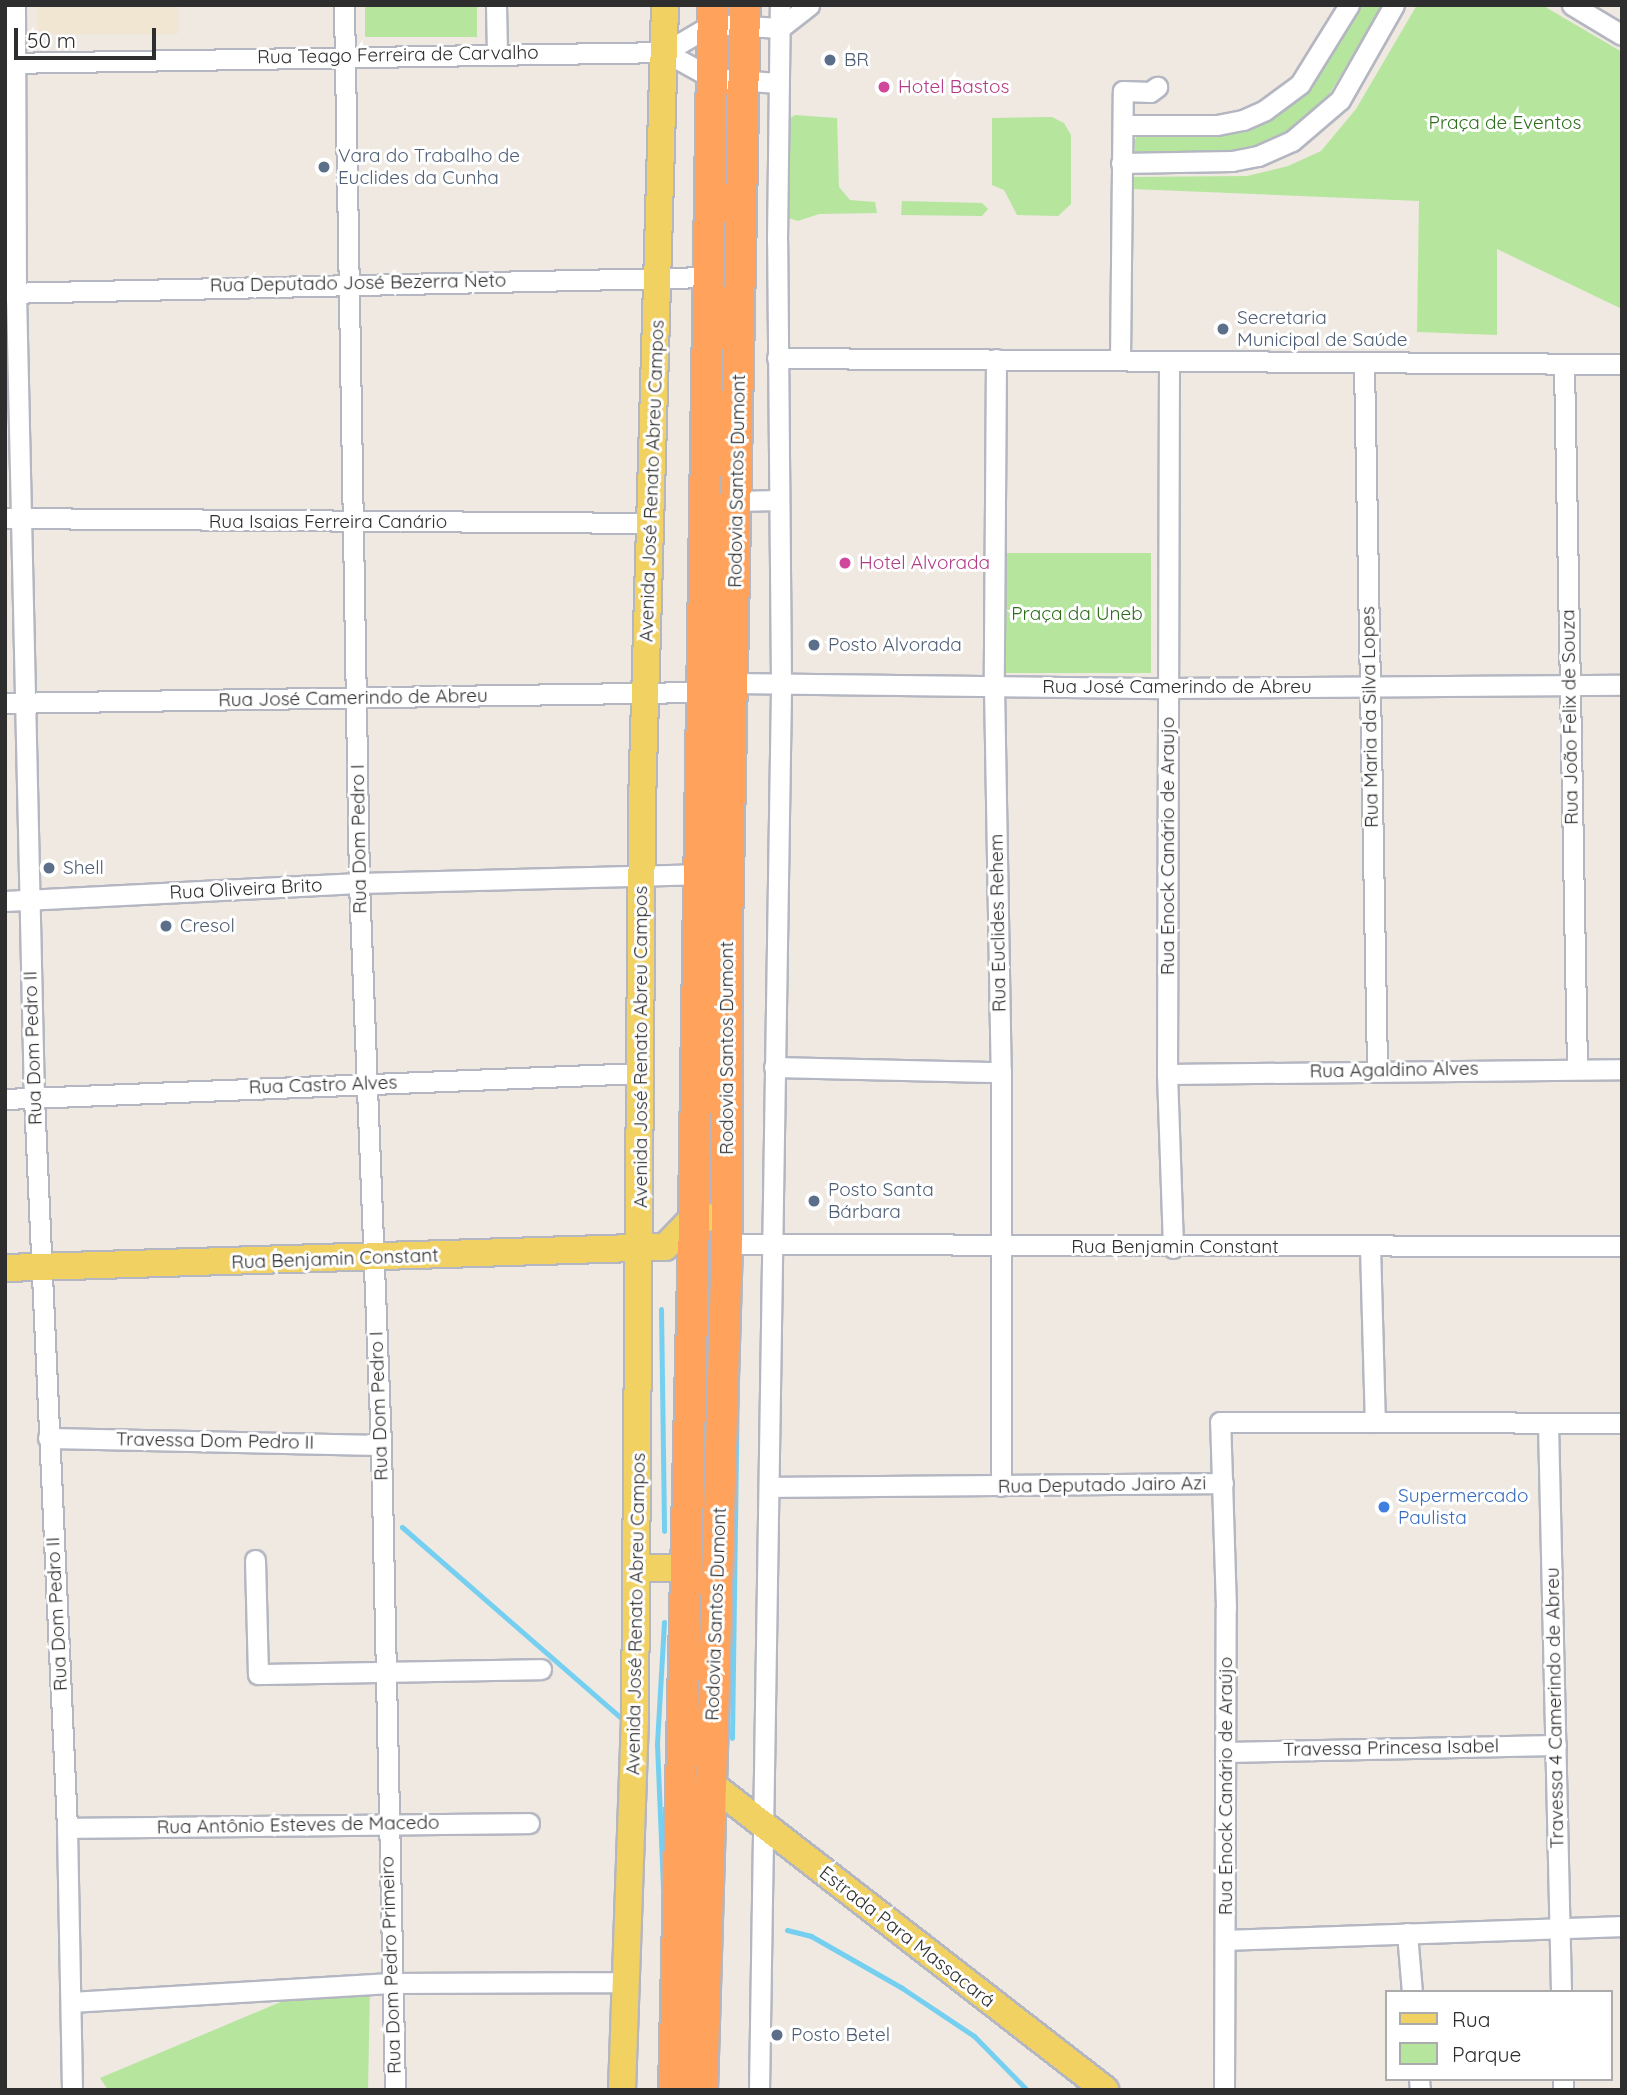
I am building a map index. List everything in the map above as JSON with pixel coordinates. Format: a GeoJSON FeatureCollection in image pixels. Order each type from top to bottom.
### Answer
{"type":"FeatureCollection","features":[{"type":"Feature","properties":{"kind":"highway","name":"Rodovia Santos Dumont"},"geometry":{"type":"LineString","coordinates":[[674,2090],[693,1273],[697,874],[711,277],[713,15]]}},
{"type":"Feature","properties":{"kind":"highway","name":"Rodovia Santos Dumont"},"geometry":{"type":"LineString","coordinates":[[702,2090],[727,1230],[733,683],[745,16]]}},
{"type":"Feature","properties":{"kind":"main road","name":"Avenida José Renato Abreu Campos"},"geometry":{"type":"LineString","coordinates":[[622,2090],[636,1568],[653,1248],[640,1073],[641,873],[665,5]]}},
{"type":"Feature","properties":{"kind":"main road","name":"Rua Benjamin Constant"},"geometry":{"type":"LineString","coordinates":[[692,1219],[727,1230]]}},
{"type":"Feature","properties":{"kind":"main road"},"geometry":{"type":"LineString","coordinates":[[692,1219],[653,1248],[693,1273],[726,1274]]}},
{"type":"Feature","properties":{"kind":"main road","name":"Rua Benjamin Constant"},"geometry":{"type":"LineString","coordinates":[[5,1268],[653,1248]]}},
{"type":"Feature","properties":{"kind":"main road"},"geometry":{"type":"LineString","coordinates":[[636,1568],[687,1568]]}},
{"type":"Feature","properties":{"kind":"main road","name":"Estrada Para Massacará"},"geometry":{"type":"LineString","coordinates":[[711,1784],[1105,2090]]}},
{"type":"Feature","properties":{"kind":"street","name":"Rua Dom Pedro II"},"geometry":{"type":"LineString","coordinates":[[15,5],[10,63],[13,518],[25,702],[34,1097],[68,1828],[72,2090]]}},
{"type":"Feature","properties":{"kind":"street","name":"Rua Dom Pedro I"},"geometry":{"type":"LineString","coordinates":[[344,5],[359,883],[381,1445],[386,1672]]}},
{"type":"Feature","properties":{"kind":"street"},"geometry":{"type":"LineString","coordinates":[[496,5],[497,53]]}},
{"type":"Feature","properties":{"kind":"street"},"geometry":{"type":"LineString","coordinates":[[759,2090],[771,1488],[774,1067],[781,683],[777,358],[777,83],[780,5]]}},
{"type":"Feature","properties":{"kind":"street"},"geometry":{"type":"LineString","coordinates":[[780,28],[809,5]]}},
{"type":"Feature","properties":{"kind":"street"},"geometry":{"type":"LineString","coordinates":[[1123,125],[1217,125],[1265,110],[1300,84],[1349,5]]}},
{"type":"Feature","properties":{"kind":"street"},"geometry":{"type":"LineString","coordinates":[[1121,163],[1232,161],[1258,156],[1292,141],[1340,100],[1394,5]]}},
{"type":"Feature","properties":{"kind":"street"},"geometry":{"type":"LineString","coordinates":[[1572,5],[1622,35]]}},
{"type":"Feature","properties":{"kind":"street"},"geometry":{"type":"LineString","coordinates":[[777,83],[712,78],[664,52],[713,15],[745,16],[780,28]]}},
{"type":"Feature","properties":{"kind":"street","name":"Rua Teago Ferreira de Carvalho"},"geometry":{"type":"LineString","coordinates":[[10,63],[345,55],[664,52]]}},
{"type":"Feature","properties":{"kind":"street"},"geometry":{"type":"LineString","coordinates":[[1120,360],[1123,91],[1150,92],[1157,87]]}},
{"type":"Feature","properties":{"kind":"street","name":"Rua Deputado José Bezerra Neto"},"geometry":{"type":"LineString","coordinates":[[10,293],[348,282],[711,277]]}},
{"type":"Feature","properties":{"kind":"street"},"geometry":{"type":"LineString","coordinates":[[777,358],[1622,364]]}},
{"type":"Feature","properties":{"kind":"street","name":"Rua Euclides Rehem"},"geometry":{"type":"LineString","coordinates":[[996,359],[994,686],[1001,1072],[1001,1486]]}},
{"type":"Feature","properties":{"kind":"street","name":"Rua Enock Canário de Araujo"},"geometry":{"type":"LineString","coordinates":[[1169,361],[1167,1074],[1173,1248]]}},
{"type":"Feature","properties":{"kind":"street","name":"Rua Maria da Silva Lopes"},"geometry":{"type":"LineString","coordinates":[[1364,364],[1377,1069]]}},
{"type":"Feature","properties":{"kind":"street","name":"Rua João Felix de Souza"},"geometry":{"type":"LineString","coordinates":[[1564,365],[1577,1069]]}},
{"type":"Feature","properties":{"kind":"street"},"geometry":{"type":"LineString","coordinates":[[737,501],[778,500]]}},
{"type":"Feature","properties":{"kind":"street","name":"Rua Isaias Ferreira Canário"},"geometry":{"type":"LineString","coordinates":[[13,518],[651,523]]}},
{"type":"Feature","properties":{"kind":"street","name":"Rua José Camerindo de Abreu"},"geometry":{"type":"LineString","coordinates":[[733,683],[1369,689],[1622,685]]}},
{"type":"Feature","properties":{"kind":"street","name":"Rua José Camerindo de Abreu"},"geometry":{"type":"LineString","coordinates":[[5,703],[700,692]]}},
{"type":"Feature","properties":{"kind":"street","name":"Rua Oliveira Brito"},"geometry":{"type":"LineString","coordinates":[[5,901],[359,883],[641,873],[697,874]]}},
{"type":"Feature","properties":{"kind":"street"},"geometry":{"type":"LineString","coordinates":[[774,1067],[1001,1072]]}},
{"type":"Feature","properties":{"kind":"street","name":"Rua Agaldino Alves"},"geometry":{"type":"LineString","coordinates":[[1167,1074],[1377,1069],[1622,1069]]}},
{"type":"Feature","properties":{"kind":"street","name":"Rua Castro Alves"},"geometry":{"type":"LineString","coordinates":[[5,1099],[640,1073]]}},
{"type":"Feature","properties":{"kind":"street","name":"Rua Benjamin Constant"},"geometry":{"type":"LineString","coordinates":[[727,1230],[774,1244],[1173,1248],[1622,1246]]}},
{"type":"Feature","properties":{"kind":"street"},"geometry":{"type":"LineString","coordinates":[[1370,1247],[1375,1422]]}},
{"type":"Feature","properties":{"kind":"street","name":"Rua Deputado Jairo Azi"},"geometry":{"type":"LineString","coordinates":[[771,1488],[1223,1483],[1220,1422],[1622,1423]]}},
{"type":"Feature","properties":{"kind":"street","name":"Travessa 4 Camerindo de Abreu"},"geometry":{"type":"LineString","coordinates":[[1548,1423],[1561,1990]]}},
{"type":"Feature","properties":{"kind":"street","name":"Travessa Dom Pedro II"},"geometry":{"type":"LineString","coordinates":[[48,1438],[381,1445]]}},
{"type":"Feature","properties":{"kind":"street","name":"Rua Enock Canário de Araújo"},"geometry":{"type":"LineString","coordinates":[[1223,1483],[1226,1941],[1224,2090]]}},
{"type":"Feature","properties":{"kind":"street"},"geometry":{"type":"LineString","coordinates":[[255,1560],[258,1674],[541,1669]]}},
{"type":"Feature","properties":{"kind":"street","name":"Rua Dom Pedro Primeiro"},"geometry":{"type":"LineString","coordinates":[[386,1672],[390,1983],[395,2090]]}},
{"type":"Feature","properties":{"kind":"street","name":"Travessa Princesa Isabel"},"geometry":{"type":"LineString","coordinates":[[1225,1752],[1556,1745]]}},
{"type":"Feature","properties":{"kind":"street","name":"Rua Antônio Esteves de Macedo"},"geometry":{"type":"LineString","coordinates":[[68,1828],[529,1823]]}},
{"type":"Feature","properties":{"kind":"street"},"geometry":{"type":"LineString","coordinates":[[1226,1941],[1622,1926]]}},
{"type":"Feature","properties":{"kind":"street"},"geometry":{"type":"LineString","coordinates":[[1407,1933],[1412,1990]]}},
{"type":"Feature","properties":{"kind":"street"},"geometry":{"type":"LineString","coordinates":[[71,2002],[390,1983],[626,1982]]}},
{"type":"Feature","properties":{"kind":"shaded area"},"geometry":{"type":"Polygon","coordinates":[[[38,5],[178,5],[178,34],[38,34],[38,5]]]}},
{"type":"Feature","properties":{"kind":"green space"},"geometry":{"type":"Polygon","coordinates":[[[365,5],[477,5],[477,37],[365,37],[365,5]]]}},
{"type":"Feature","properties":{"kind":"green space"},"geometry":{"type":"Polygon","coordinates":[[[1358,5],[1383,5],[1321,108],[1285,135],[1242,151],[1135,153],[1134,141],[1139,133],[1240,131],[1275,116],[1305,93],[1358,5]]]}},
{"type":"Feature","properties":{"kind":"green space","name":"Praça de Eventos"},"geometry":{"type":"Polygon","coordinates":[[[1417,5],[1542,5],[1622,52],[1622,309],[1497,249],[1497,335],[1417,332],[1419,201],[1133,189],[1134,177],[1247,176],[1288,166],[1321,151],[1356,109],[1417,5]]]}},
{"type":"Feature","properties":{"kind":"green space"},"geometry":{"type":"Polygon","coordinates":[[[795,115],[837,118],[839,187],[850,200],[875,202],[877,213],[819,214],[798,221],[788,218],[784,213],[786,120],[795,115]]]}},
{"type":"Feature","properties":{"kind":"green space"},"geometry":{"type":"Polygon","coordinates":[[[1052,117],[1064,123],[1071,135],[1071,204],[1058,216],[1017,215],[1004,190],[992,185],[992,118],[1052,117]]]}},
{"type":"Feature","properties":{"kind":"green space"},"geometry":{"type":"Polygon","coordinates":[[[902,201],[982,203],[988,209],[982,216],[901,215],[902,201]]]}},
{"type":"Feature","properties":{"kind":"green space","name":"Praça da Uneb"},"geometry":{"type":"Polygon","coordinates":[[[1003,553],[1151,553],[1151,673],[1003,673],[1003,553]]]}},
{"type":"Feature","properties":{"kind":"green space"},"geometry":{"type":"Polygon","coordinates":[[[370,1990],[368,2090],[108,2090],[100,2078],[302,1993],[370,1990]]]}},
{"type":"Feature","properties":{"kind":"waterway"},"geometry":{"type":"LineString","coordinates":[[661,1309],[664,1531]]}},
{"type":"Feature","properties":{"kind":"waterway"},"geometry":{"type":"LineString","coordinates":[[732,1738],[737,1396]]}},
{"type":"Feature","properties":{"kind":"waterway"},"geometry":{"type":"LineString","coordinates":[[402,1527],[620,1717]]}},
{"type":"Feature","properties":{"kind":"waterway"},"geometry":{"type":"LineString","coordinates":[[664,1622],[657,1744],[664,1913]]}},
{"type":"Feature","properties":{"kind":"waterway"},"geometry":{"type":"LineString","coordinates":[[787,1930],[811,1936],[902,1988],[974,2036],[1027,2090]]}},
{"type":"Feature","properties":{"kind":"place","name":"BR"},"geometry":{"type":"Point","coordinates":[830,60]}},
{"type":"Feature","properties":{"kind":"place","name":"Hotel Bastos"},"geometry":{"type":"Point","coordinates":[884,87]}},
{"type":"Feature","properties":{"kind":"place","name":"Vara do Trabalho de Euclides da Cunha"},"geometry":{"type":"Point","coordinates":[324,167]}},
{"type":"Feature","properties":{"kind":"place","name":"Secretaria Municipal de Saúde"},"geometry":{"type":"Point","coordinates":[1223,329]}},
{"type":"Feature","properties":{"kind":"place","name":"Hotel Alvorada"},"geometry":{"type":"Point","coordinates":[845,563]}},
{"type":"Feature","properties":{"kind":"place","name":"Posto Alvorada"},"geometry":{"type":"Point","coordinates":[814,645]}},
{"type":"Feature","properties":{"kind":"place","name":"Shell"},"geometry":{"type":"Point","coordinates":[49,868]}},
{"type":"Feature","properties":{"kind":"place","name":"Cresol"},"geometry":{"type":"Point","coordinates":[166,926]}},
{"type":"Feature","properties":{"kind":"place","name":"Posto Santa Bárbara"},"geometry":{"type":"Point","coordinates":[814,1201]}},
{"type":"Feature","properties":{"kind":"place","name":"Supermercado Paulista"},"geometry":{"type":"Point","coordinates":[1384,1507]}},
{"type":"Feature","properties":{"kind":"place","name":"Posto Betel"},"geometry":{"type":"Point","coordinates":[777,2035]}}]}
